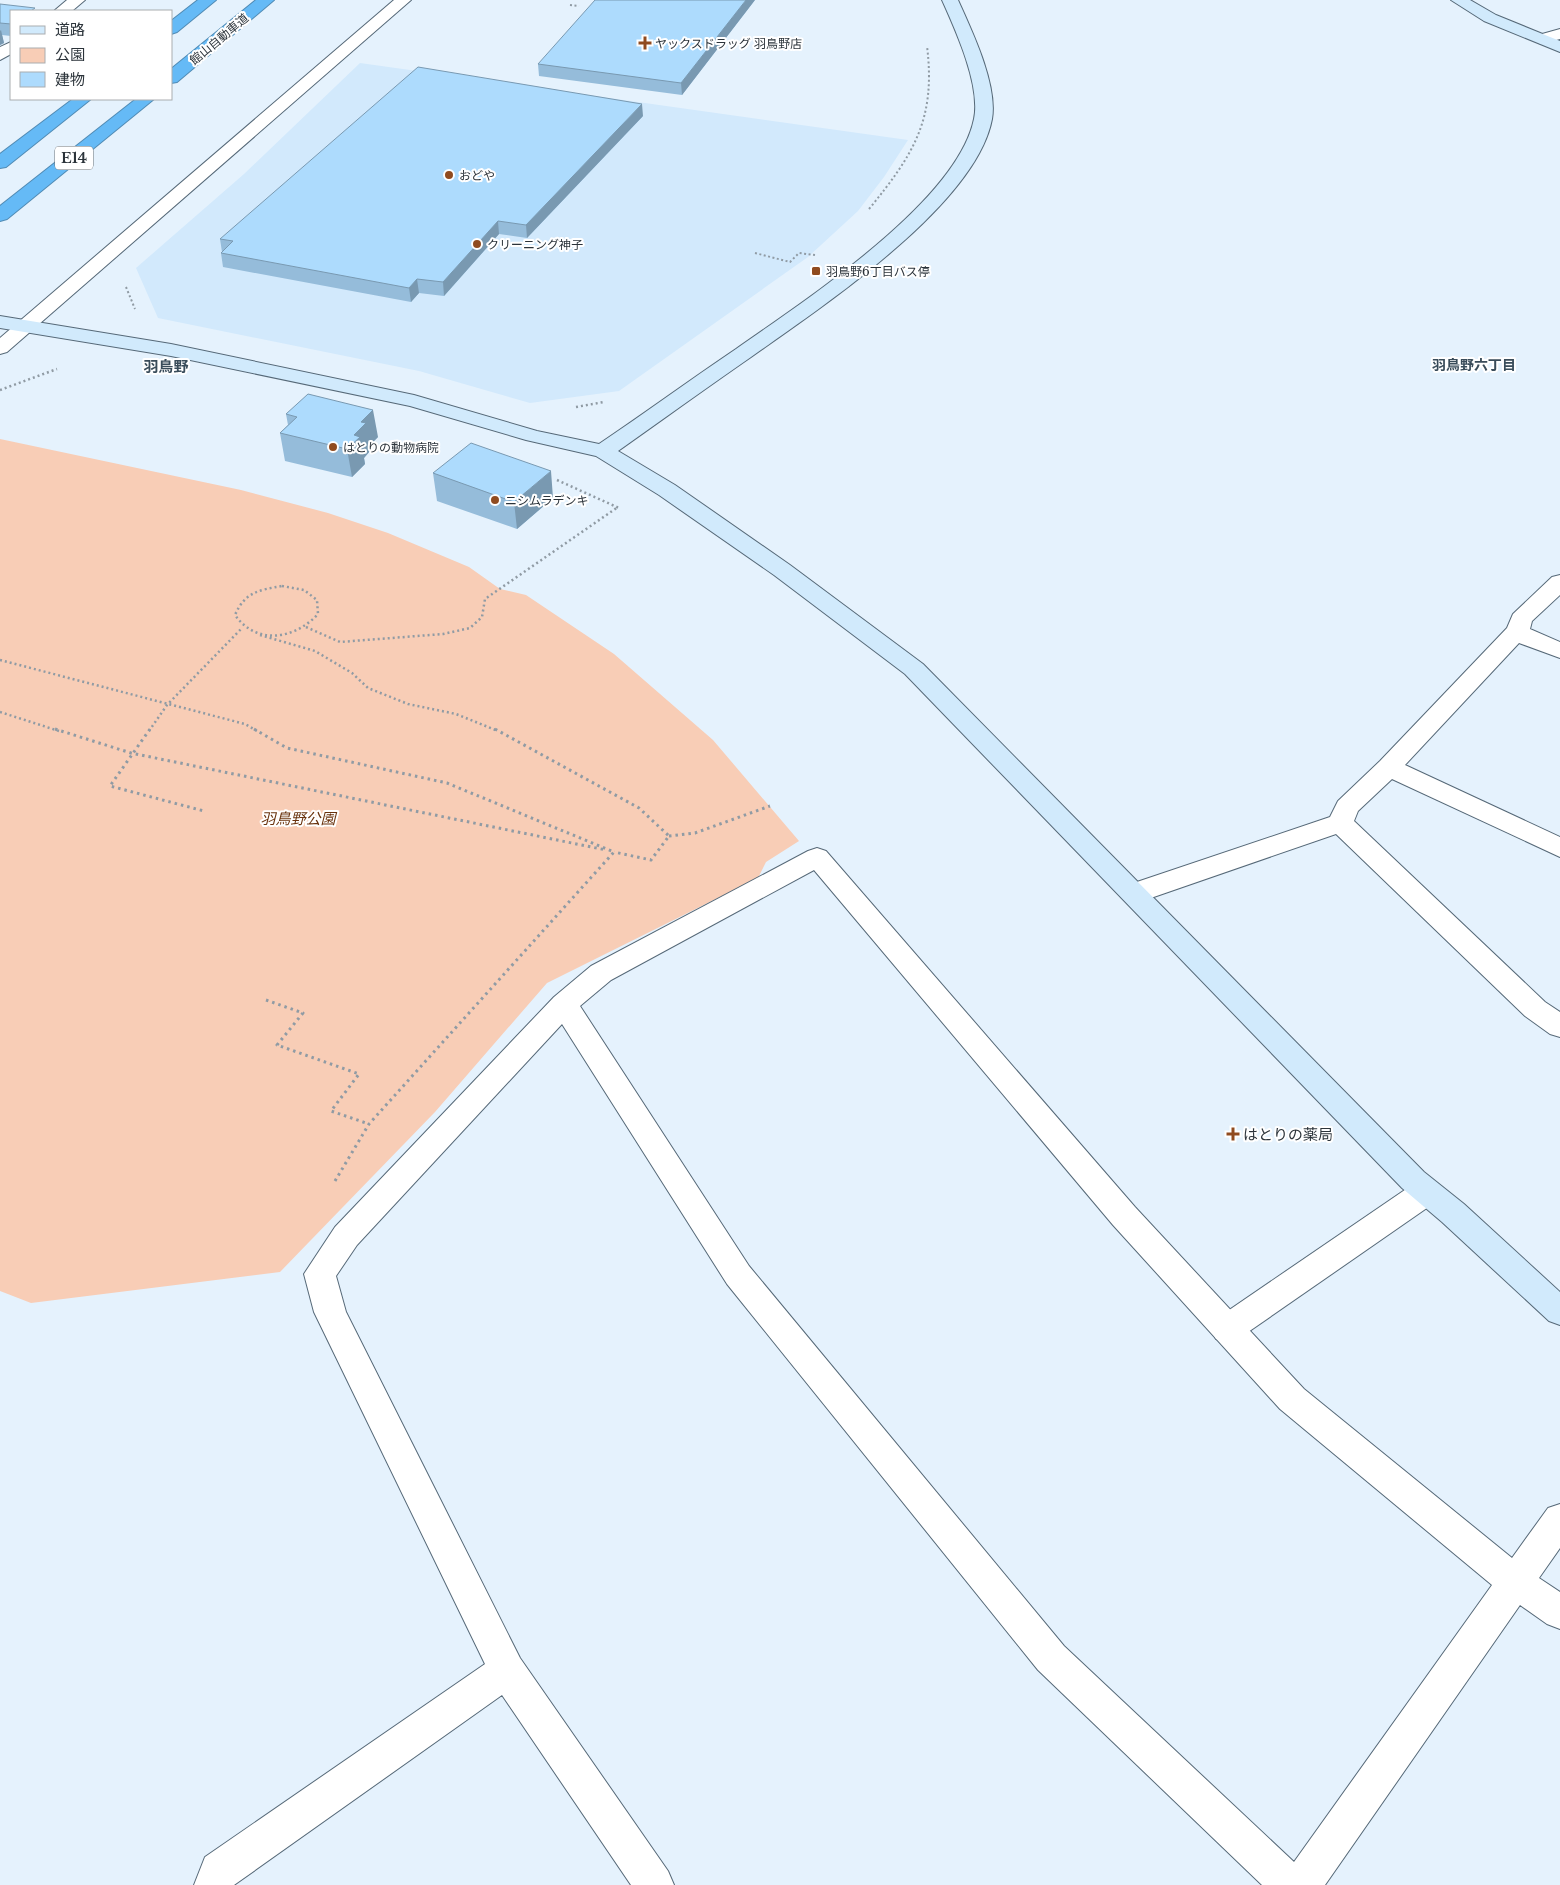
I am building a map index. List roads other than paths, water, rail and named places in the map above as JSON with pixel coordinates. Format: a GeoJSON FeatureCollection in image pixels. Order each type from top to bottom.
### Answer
{"type":"FeatureCollection","features":[{"type":"Feature","properties":{"kind":"highway"},"geometry":{"type":"LineString","coordinates":[[172,28],[208,0]]}},
{"type":"Feature","properties":{"kind":"highway","name":"館山自動車道"},"geometry":{"type":"LineString","coordinates":[[172,77],[266,0]]}},
{"type":"Feature","properties":{"kind":"highway","name":"E14"},"geometry":{"type":"LineString","coordinates":[[0,163],[82,100]]}},
{"type":"Feature","properties":{"kind":"highway","name":"E14"},"geometry":{"type":"LineString","coordinates":[[0,216],[145,100]]}},
{"type":"Feature","properties":{"kind":"street"},"geometry":{"type":"LineString","coordinates":[[63,10],[77,0]]}},
{"type":"Feature","properties":{"kind":"street"},"geometry":{"type":"LineString","coordinates":[[0,348],[403,0]]}},
{"type":"Feature","properties":{"kind":"street"},"geometry":{"type":"LineString","coordinates":[[603,452],[856,273],[936,200],[956,175],[970,156],[978,138],[983,119],[983,91],[950,0]]}},
{"type":"Feature","properties":{"kind":"street"},"geometry":{"type":"LineString","coordinates":[[1458,0],[1490,18],[1560,47]]}},
{"type":"Feature","properties":{"kind":"street"},"geometry":{"type":"LineString","coordinates":[[1541,39],[1560,34]]}},
{"type":"Feature","properties":{"kind":"street"},"geometry":{"type":"LineString","coordinates":[[0,322],[171,350],[394,397],[532,436],[603,452],[667,490],[721,527],[914,669],[1135,893],[1419,1186],[1453,1213],[1560,1312]]}},
{"type":"Feature","properties":{"kind":"street"},"geometry":{"type":"LineString","coordinates":[[1135,893],[1340,823],[1347,807],[1388,767],[1518,630],[1522,619],[1560,582]]}},
{"type":"Feature","properties":{"kind":"street"},"geometry":{"type":"LineString","coordinates":[[1518,630],[1525,637],[1560,652]]}},
{"type":"Feature","properties":{"kind":"street"},"geometry":{"type":"LineString","coordinates":[[1388,767],[1560,848]]}},
{"type":"Feature","properties":{"kind":"street"},"geometry":{"type":"LineString","coordinates":[[1340,823],[1535,1009],[1560,1027]]}},
{"type":"Feature","properties":{"kind":"street"},"geometry":{"type":"LineString","coordinates":[[654,1885],[507,1670],[330,1312],[320,1274],[346,1236],[564,1004],[601,973],[818,857],[1124,1216],[1292,1399],[1515,1582],[1560,1612]]}},
{"type":"Feature","properties":{"kind":"street"},"geometry":{"type":"LineString","coordinates":[[564,1004],[738,1276],[1051,1658],[1290,1885]]}},
{"type":"Feature","properties":{"kind":"street"},"geometry":{"type":"LineString","coordinates":[[1222,1323],[1419,1186]]}},
{"type":"Feature","properties":{"kind":"street"},"geometry":{"type":"LineString","coordinates":[[1300,1885],[1560,1519]]}},
{"type":"Feature","properties":{"kind":"street"},"geometry":{"type":"LineString","coordinates":[[214,1885],[219,1871],[507,1670]]}},
{"type":"Feature","properties":{"kind":"place","name":"ヤックスドラッグ 羽鳥野店"},"geometry":{"type":"Point","coordinates":[645,43]}},
{"type":"Feature","properties":{"kind":"place","name":"おどや"},"geometry":{"type":"Point","coordinates":[449,175]}},
{"type":"Feature","properties":{"kind":"place","name":"クリーニング神子"},"geometry":{"type":"Point","coordinates":[477,244]}},
{"type":"Feature","properties":{"kind":"place","name":"羽鳥野6丁目バス停"},"geometry":{"type":"Point","coordinates":[816,271]}},
{"type":"Feature","properties":{"kind":"place","name":"はとりの動物病院"},"geometry":{"type":"Point","coordinates":[333,447]}},
{"type":"Feature","properties":{"kind":"place","name":"ニシムラデンキ"},"geometry":{"type":"Point","coordinates":[495,500]}},
{"type":"Feature","properties":{"kind":"place","name":"はとりの薬局"},"geometry":{"type":"Point","coordinates":[1233,1134]}},
{"type":"Feature","properties":{"kind":"district","name":"羽鳥野六丁目"},"geometry":{"type":"Point","coordinates":[1474,365]}},
{"type":"Feature","properties":{"kind":"district","name":"羽鳥野"},"geometry":{"type":"Point","coordinates":[166,366]}},
{"type":"Feature","properties":{"kind":"park label","name":"羽鳥野公園"},"geometry":{"type":"Point","coordinates":[298,818]}}]}
